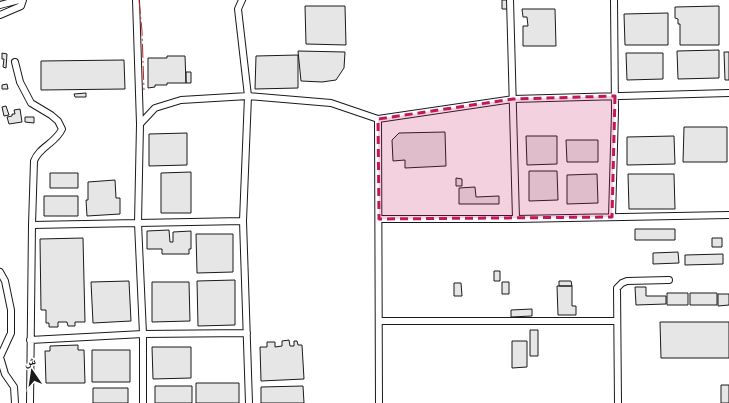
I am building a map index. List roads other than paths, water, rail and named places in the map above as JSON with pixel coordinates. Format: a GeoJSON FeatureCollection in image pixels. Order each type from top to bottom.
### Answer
{"type":"FeatureCollection","features":[{"type":"Feature","properties":{"kind":"street"},"geometry":{"type":"LineString","coordinates":[[0,5],[19,0]]}},
{"type":"Feature","properties":{"kind":"street"},"geometry":{"type":"LineString","coordinates":[[0,15],[21,6],[23,0]]}},
{"type":"Feature","properties":{"kind":"street"},"geometry":{"type":"LineString","coordinates":[[136,0],[140,124],[138,223],[144,334],[143,403]]}},
{"type":"Feature","properties":{"kind":"street"},"geometry":{"type":"LineString","coordinates":[[242,0],[238,10],[248,96],[243,221],[249,403]]}},
{"type":"Feature","properties":{"kind":"street"},"geometry":{"type":"LineString","coordinates":[[510,0],[516,219]]}},
{"type":"Feature","properties":{"kind":"street"},"geometry":{"type":"LineString","coordinates":[[612,217],[615,96],[614,0]]}},
{"type":"Feature","properties":{"kind":"street"},"geometry":{"type":"LineString","coordinates":[[15,62],[20,82],[31,103],[51,115],[58,121],[62,129],[53,140],[36,154],[34,161],[30,403]]}},
{"type":"Feature","properties":{"kind":"street"},"geometry":{"type":"LineString","coordinates":[[140,124],[155,108],[181,100],[248,96],[331,103],[378,119],[513,99],[729,93]]}},
{"type":"Feature","properties":{"kind":"street"},"geometry":{"type":"LineString","coordinates":[[378,119],[379,403]]}},
{"type":"Feature","properties":{"kind":"street"},"geometry":{"type":"LineString","coordinates":[[379,219],[516,219],[729,215]]}},
{"type":"Feature","properties":{"kind":"street"},"geometry":{"type":"LineString","coordinates":[[32,225],[243,221]]}},
{"type":"Feature","properties":{"kind":"street"},"geometry":{"type":"LineString","coordinates":[[0,272],[5,281],[11,318],[11,333],[0,357],[4,374],[14,387],[15,403]]}},
{"type":"Feature","properties":{"kind":"street"},"geometry":{"type":"LineString","coordinates":[[618,403],[618,286],[626,281],[669,280]]}},
{"type":"Feature","properties":{"kind":"street"},"geometry":{"type":"LineString","coordinates":[[379,321],[617,321]]}},
{"type":"Feature","properties":{"kind":"street"},"geometry":{"type":"LineString","coordinates":[[30,340],[144,334],[247,333]]}}]}
